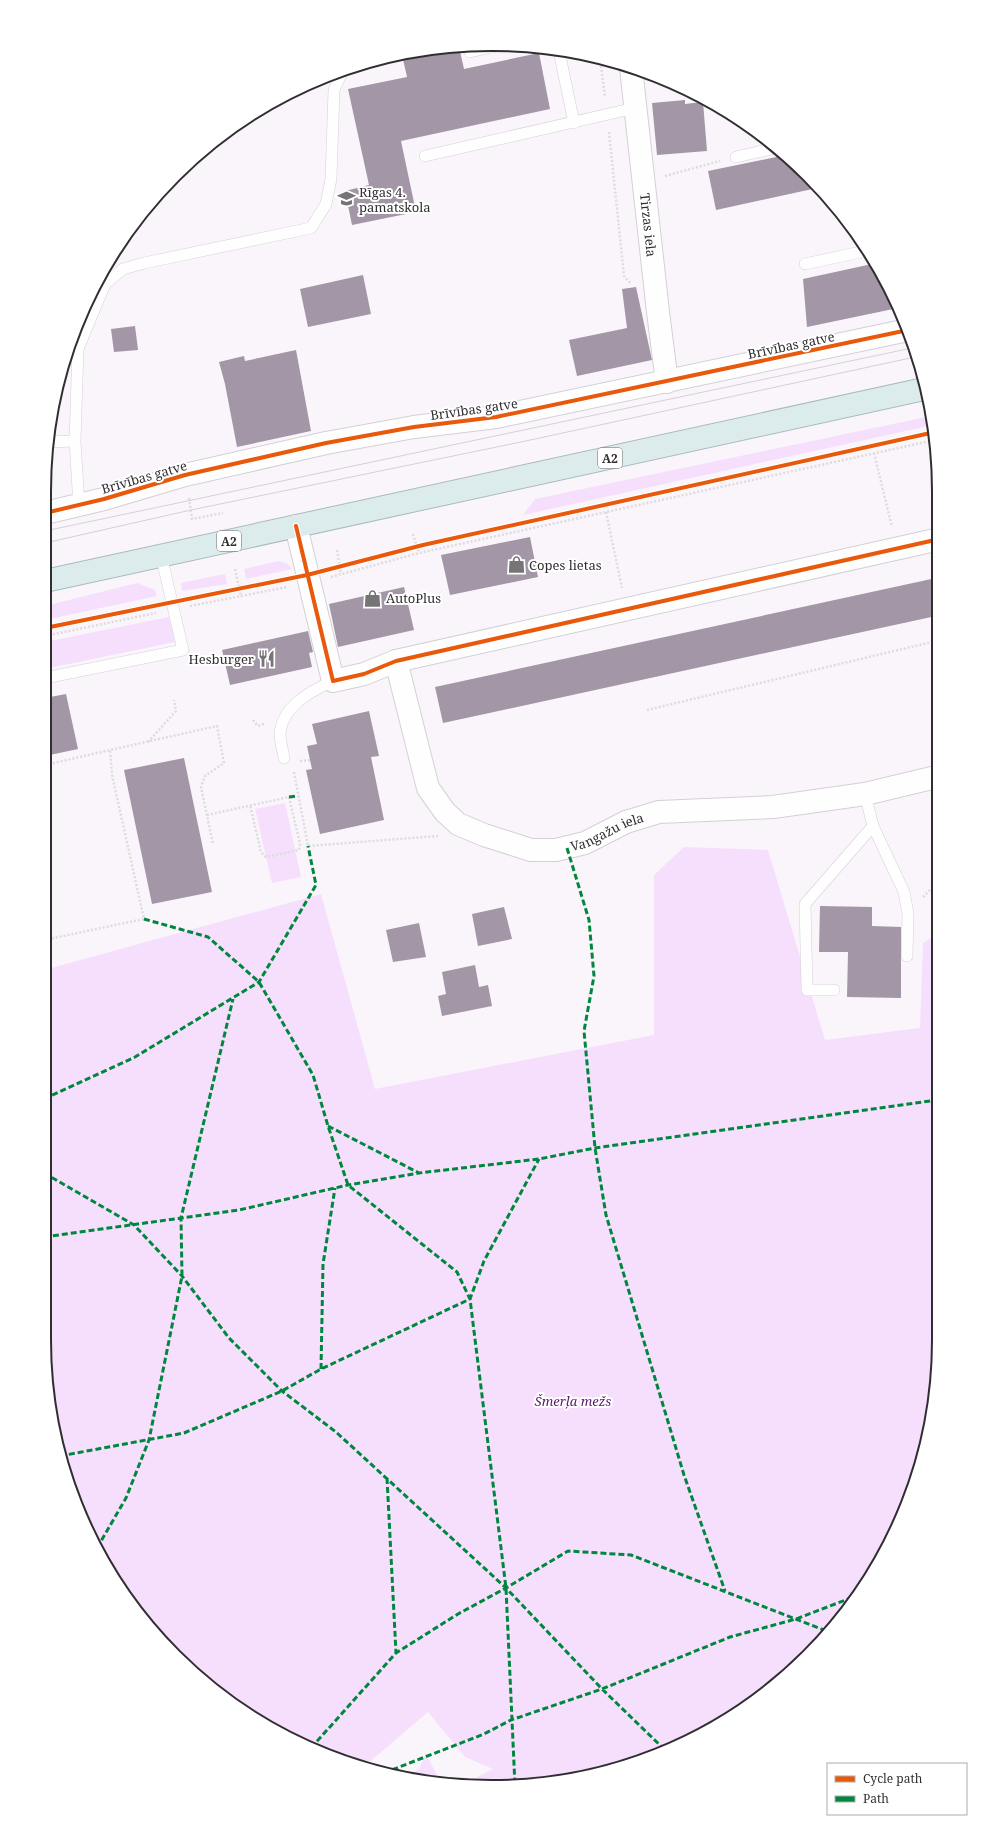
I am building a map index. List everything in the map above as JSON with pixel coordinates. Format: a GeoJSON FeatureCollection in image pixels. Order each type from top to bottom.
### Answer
{"type":"FeatureCollection","features":[{"type":"Feature","properties":{"kind":"highway","name":"A2"},"geometry":{"type":"LineString","coordinates":[[51,580],[920,391]]}},
{"type":"Feature","properties":{"kind":"street","name":"Tirzas iela"},"geometry":{"type":"LineString","coordinates":[[632,74],[667,382]]}},
{"type":"Feature","properties":{"kind":"street","name":"Brīvības gatve"},"geometry":{"type":"LineString","coordinates":[[51,512],[79,506],[185,475],[326,443],[414,427],[496,417],[901,331]]}},
{"type":"Feature","properties":{"kind":"street"},"geometry":{"type":"LineString","coordinates":[[296,526],[333,681],[364,674],[396,661],[932,541]]}},
{"type":"Feature","properties":{"kind":"street","name":"Vangažu iela"},"geometry":{"type":"LineString","coordinates":[[396,661],[428,788],[432,794],[445,812],[458,824],[484,835],[531,850],[556,850],[585,843],[626,822],[659,812],[773,807],[865,794],[932,778]]}},
{"type":"Feature","properties":{"kind":"lane"},"geometry":{"type":"LineString","coordinates":[[560,57],[574,123]]}},
{"type":"Feature","properties":{"kind":"lane"},"geometry":{"type":"LineString","coordinates":[[83,329],[104,284],[123,269],[311,228],[326,204],[331,179],[334,90],[339,78]]}},
{"type":"Feature","properties":{"kind":"lane"},"geometry":{"type":"LineString","coordinates":[[425,156],[636,108]]}},
{"type":"Feature","properties":{"kind":"lane"},"geometry":{"type":"LineString","coordinates":[[736,157],[769,150]]}},
{"type":"Feature","properties":{"kind":"lane"},"geometry":{"type":"LineString","coordinates":[[805,264],[861,252]]}},
{"type":"Feature","properties":{"kind":"lane"},"geometry":{"type":"LineString","coordinates":[[73,353],[75,441],[79,506]]}},
{"type":"Feature","properties":{"kind":"lane"},"geometry":{"type":"LineString","coordinates":[[54,442],[75,441]]}},
{"type":"Feature","properties":{"kind":"lane"},"geometry":{"type":"LineString","coordinates":[[51,677],[183,650],[161,555]]}},
{"type":"Feature","properties":{"kind":"lane"},"geometry":{"type":"LineString","coordinates":[[284,758],[280,734],[284,720],[294,706],[308,693],[333,681]]}},
{"type":"Feature","properties":{"kind":"lane"},"geometry":{"type":"LineString","coordinates":[[865,794],[873,826],[904,892],[908,913],[907,956]]}},
{"type":"Feature","properties":{"kind":"lane"},"geometry":{"type":"LineString","coordinates":[[834,990],[807,990],[805,904],[873,826]]}},
{"type":"Feature","properties":{"kind":"path"},"geometry":{"type":"LineString","coordinates":[[601,65],[624,276],[634,286]]}},
{"type":"Feature","properties":{"kind":"path"},"geometry":{"type":"LineString","coordinates":[[644,183],[736,157]]}},
{"type":"Feature","properties":{"kind":"path"},"geometry":{"type":"LineString","coordinates":[[51,635],[240,597],[308,579],[341,574],[419,553],[929,441]]}},
{"type":"Feature","properties":{"kind":"path"},"geometry":{"type":"LineString","coordinates":[[874,453],[897,549]]}},
{"type":"Feature","properties":{"kind":"path"},"geometry":{"type":"LineString","coordinates":[[185,475],[192,519],[223,513]]}},
{"type":"Feature","properties":{"kind":"path"},"geometry":{"type":"LineString","coordinates":[[606,512],[626,609]]}},
{"type":"Feature","properties":{"kind":"path"},"geometry":{"type":"LineString","coordinates":[[413,534],[419,553]]}},
{"type":"Feature","properties":{"kind":"path"},"geometry":{"type":"LineString","coordinates":[[409,548],[423,545]]}},
{"type":"Feature","properties":{"kind":"path"},"geometry":{"type":"LineString","coordinates":[[337,550],[341,574]]}},
{"type":"Feature","properties":{"kind":"path"},"geometry":{"type":"LineString","coordinates":[[308,579],[348,564]]}},
{"type":"Feature","properties":{"kind":"path"},"geometry":{"type":"LineString","coordinates":[[235,569],[240,597]]}},
{"type":"Feature","properties":{"kind":"path"},"geometry":{"type":"LineString","coordinates":[[232,590],[246,587]]}},
{"type":"Feature","properties":{"kind":"path"},"geometry":{"type":"LineString","coordinates":[[648,710],[932,642]]}},
{"type":"Feature","properties":{"kind":"path"},"geometry":{"type":"LineString","coordinates":[[148,742],[176,711],[174,700]]}},
{"type":"Feature","properties":{"kind":"path"},"geometry":{"type":"LineString","coordinates":[[51,764],[217,726],[224,763],[205,776],[201,787],[213,844]]}},
{"type":"Feature","properties":{"kind":"path"},"geometry":{"type":"LineString","coordinates":[[51,939],[144,919],[112,775],[110,750]]}},
{"type":"Feature","properties":{"kind":"path"},"geometry":{"type":"LineString","coordinates":[[298,761],[310,760]]}},
{"type":"Feature","properties":{"kind":"path"},"geometry":{"type":"LineString","coordinates":[[294,774],[308,846],[443,836]]}},
{"type":"Feature","properties":{"kind":"path"},"geometry":{"type":"LineString","coordinates":[[207,814],[289,797],[300,844],[299,850],[266,857],[260,852],[250,806]]}},
{"type":"Feature","properties":{"kind":"green space"},"geometry":{"type":"Polygon","coordinates":[[[926,417],[927,426],[523,515],[535,499],[926,417]]]}},
{"type":"Feature","properties":{"kind":"green space"},"geometry":{"type":"Polygon","coordinates":[[[279,561],[288,564],[292,569],[246,579],[244,569],[279,561]]]}},
{"type":"Feature","properties":{"kind":"green space"},"geometry":{"type":"Polygon","coordinates":[[[225,574],[227,584],[182,591],[181,583],[225,574]]]}},
{"type":"Feature","properties":{"kind":"green space"},"geometry":{"type":"Polygon","coordinates":[[[137,583],[155,590],[157,596],[51,619],[51,604],[137,583]]]}},
{"type":"Feature","properties":{"kind":"green space"},"geometry":{"type":"Polygon","coordinates":[[[169,617],[175,642],[51,668],[51,641],[169,617]]]}},
{"type":"Feature","properties":{"kind":"green space"},"geometry":{"type":"Polygon","coordinates":[[[285,803],[301,877],[272,883],[255,809],[285,803]]]}},
{"type":"Feature","properties":{"kind":"green space","name":"Šmerļa mežs"},"geometry":{"type":"Polygon","coordinates":[[[684,847],[768,850],[825,1040],[920,1028],[923,943],[932,938],[931,1368],[924,1425],[909,1481],[887,1534],[873,1560],[841,1608],[823,1630],[782,1671],[760,1689],[712,1721],[686,1735],[633,1757],[577,1772],[520,1779],[473,1779],[493,1769],[465,1757],[428,1712],[369,1763],[350,1757],[297,1735],[271,1721],[223,1689],[180,1651],[142,1608],[110,1560],[96,1534],[74,1481],[59,1425],[52,1368],[51,968],[321,894],[375,1089],[654,1035],[654,875],[684,847]]]}},
{"type":"Feature","properties":{"kind":"green space","name":"Šmerļa mežs"},"geometry":{"type":"Polygon","coordinates":[[[426,1753],[437,1776],[413,1773],[419,1769],[426,1753]]]}},
{"type":"Feature","properties":{"kind":"building"},"geometry":{"type":"Polygon","coordinates":[[[460,52],[464,69],[539,54],[550,109],[401,141],[416,212],[352,225],[345,191],[369,185],[348,89],[407,77],[403,60],[406,59],[460,52]]]}},
{"type":"Feature","properties":{"kind":"building"},"geometry":{"type":"Polygon","coordinates":[[[685,100],[685,104],[698,103],[703,105],[707,151],[657,155],[652,103],[685,100]]]}},
{"type":"Feature","properties":{"kind":"building"},"geometry":{"type":"Polygon","coordinates":[[[778,157],[812,189],[716,210],[708,171],[778,157]]]}},
{"type":"Feature","properties":{"kind":"building"},"geometry":{"type":"Polygon","coordinates":[[[869,265],[892,309],[807,327],[803,279],[869,265]]]}},
{"type":"Feature","properties":{"kind":"building"},"geometry":{"type":"Polygon","coordinates":[[[363,275],[371,314],[308,327],[300,289],[363,275]]]}},
{"type":"Feature","properties":{"kind":"building"},"geometry":{"type":"Polygon","coordinates":[[[636,287],[652,360],[577,376],[569,340],[627,328],[622,289],[636,287]]]}},
{"type":"Feature","properties":{"kind":"building"},"geometry":{"type":"Polygon","coordinates":[[[135,326],[138,350],[114,352],[111,329],[135,326]]]}},
{"type":"Feature","properties":{"kind":"building"},"geometry":{"type":"Polygon","coordinates":[[[296,350],[311,431],[237,447],[225,384],[219,362],[244,356],[245,361],[296,350]]]}},
{"type":"Feature","properties":{"kind":"building"},"geometry":{"type":"Polygon","coordinates":[[[530,537],[538,577],[450,595],[441,555],[530,537]]]}},
{"type":"Feature","properties":{"kind":"building"},"geometry":{"type":"Polygon","coordinates":[[[932,579],[932,617],[443,723],[435,687],[932,579]]]}},
{"type":"Feature","properties":{"kind":"building"},"geometry":{"type":"Polygon","coordinates":[[[404,587],[414,630],[338,647],[329,604],[404,587]]]}},
{"type":"Feature","properties":{"kind":"building"},"geometry":{"type":"Polygon","coordinates":[[[308,631],[313,652],[309,653],[312,667],[230,685],[222,650],[308,631]]]}},
{"type":"Feature","properties":{"kind":"building"},"geometry":{"type":"Polygon","coordinates":[[[66,694],[78,749],[51,755],[51,697],[66,694]]]}},
{"type":"Feature","properties":{"kind":"building"},"geometry":{"type":"Polygon","coordinates":[[[369,711],[379,756],[371,757],[384,820],[320,834],[306,770],[312,769],[307,746],[317,744],[312,724],[369,711]]]}},
{"type":"Feature","properties":{"kind":"building"},"geometry":{"type":"Polygon","coordinates":[[[184,758],[212,892],[152,904],[124,770],[184,758]]]}},
{"type":"Feature","properties":{"kind":"building"},"geometry":{"type":"Polygon","coordinates":[[[820,906],[872,907],[872,926],[901,927],[901,998],[847,997],[848,952],[819,952],[820,906]]]}},
{"type":"Feature","properties":{"kind":"building"},"geometry":{"type":"Polygon","coordinates":[[[504,907],[512,939],[478,946],[472,914],[504,907]]]}},
{"type":"Feature","properties":{"kind":"building"},"geometry":{"type":"Polygon","coordinates":[[[419,923],[426,957],[393,962],[386,930],[419,923]]]}},
{"type":"Feature","properties":{"kind":"building"},"geometry":{"type":"Polygon","coordinates":[[[475,965],[479,987],[488,985],[492,1006],[442,1016],[438,996],[446,994],[442,972],[475,965]]]}},
{"type":"Feature","properties":{"kind":"tram line"},"geometry":{"type":"LineString","coordinates":[[51,530],[908,349]]}},
{"type":"Feature","properties":{"kind":"tram line"},"geometry":{"type":"LineString","coordinates":[[51,542],[191,510],[521,442],[911,358]]}},
{"type":"Feature","properties":{"kind":"marked path"},"geometry":{"type":"LineString","coordinates":[[289,797],[298,796]]}},
{"type":"Feature","properties":{"kind":"marked path"},"geometry":{"type":"LineString","coordinates":[[51,1096],[135,1057],[259,982],[316,885],[308,846]]}},
{"type":"Feature","properties":{"kind":"marked path"},"geometry":{"type":"LineString","coordinates":[[567,848],[589,920],[594,976],[584,1031],[595,1148],[606,1215],[684,1475],[725,1591]]}},
{"type":"Feature","properties":{"kind":"marked path"},"geometry":{"type":"LineString","coordinates":[[144,919],[208,937],[259,982],[313,1075],[348,1185],[457,1272],[470,1299],[506,1588],[515,1779]]}},
{"type":"Feature","properties":{"kind":"marked path"},"geometry":{"type":"LineString","coordinates":[[100,1542],[126,1498],[149,1440],[182,1276],[181,1218],[233,999]]}},
{"type":"Feature","properties":{"kind":"marked path"},"geometry":{"type":"LineString","coordinates":[[51,1236],[239,1210],[348,1185],[419,1173],[539,1159],[595,1148],[932,1101]]}},
{"type":"Feature","properties":{"kind":"marked path"},"geometry":{"type":"LineString","coordinates":[[328,1126],[419,1173]]}},
{"type":"Feature","properties":{"kind":"marked path"},"geometry":{"type":"LineString","coordinates":[[66,1455],[184,1433],[282,1391],[321,1369],[470,1299],[484,1261],[539,1159]]}},
{"type":"Feature","properties":{"kind":"marked path"},"geometry":{"type":"LineString","coordinates":[[51,1177],[134,1225],[182,1276],[229,1338],[282,1391],[336,1432],[506,1588],[602,1689],[661,1746]]}},
{"type":"Feature","properties":{"kind":"marked path"},"geometry":{"type":"LineString","coordinates":[[321,1369],[323,1264],[335,1188]]}},
{"type":"Feature","properties":{"kind":"marked path"},"geometry":{"type":"LineString","coordinates":[[387,1478],[396,1653]]}},
{"type":"Feature","properties":{"kind":"marked path"},"geometry":{"type":"LineString","coordinates":[[316,1743],[396,1653],[458,1614],[506,1588],[568,1551],[631,1555],[823,1630]]}},
{"type":"Feature","properties":{"kind":"marked path"},"geometry":{"type":"LineString","coordinates":[[394,1769],[484,1734],[511,1720],[602,1689],[730,1637],[796,1619],[847,1599]]}},
{"type":"Feature","properties":{"kind":"cycle path"},"geometry":{"type":"LineString","coordinates":[[51,512],[104,499],[185,475],[326,443],[414,427],[496,417],[901,331]]}},
{"type":"Feature","properties":{"kind":"cycle path"},"geometry":{"type":"LineString","coordinates":[[51,627],[307,575],[423,545],[928,434]]}},
{"type":"Feature","properties":{"kind":"cycle path"},"geometry":{"type":"LineString","coordinates":[[296,526],[333,681],[364,674],[396,661],[932,541]]}},
{"type":"Feature","properties":{"kind":"place","name":"Rīgas 4. pamatskola"},"geometry":{"type":"Point","coordinates":[346,199]}},
{"type":"Feature","properties":{"kind":"place","name":"Copes lietas"},"geometry":{"type":"Point","coordinates":[516,565]}},
{"type":"Feature","properties":{"kind":"place","name":"AutoPlus"},"geometry":{"type":"Point","coordinates":[373,598]}},
{"type":"Feature","properties":{"kind":"place","name":"Hesburger"},"geometry":{"type":"Point","coordinates":[267,659]}}]}
